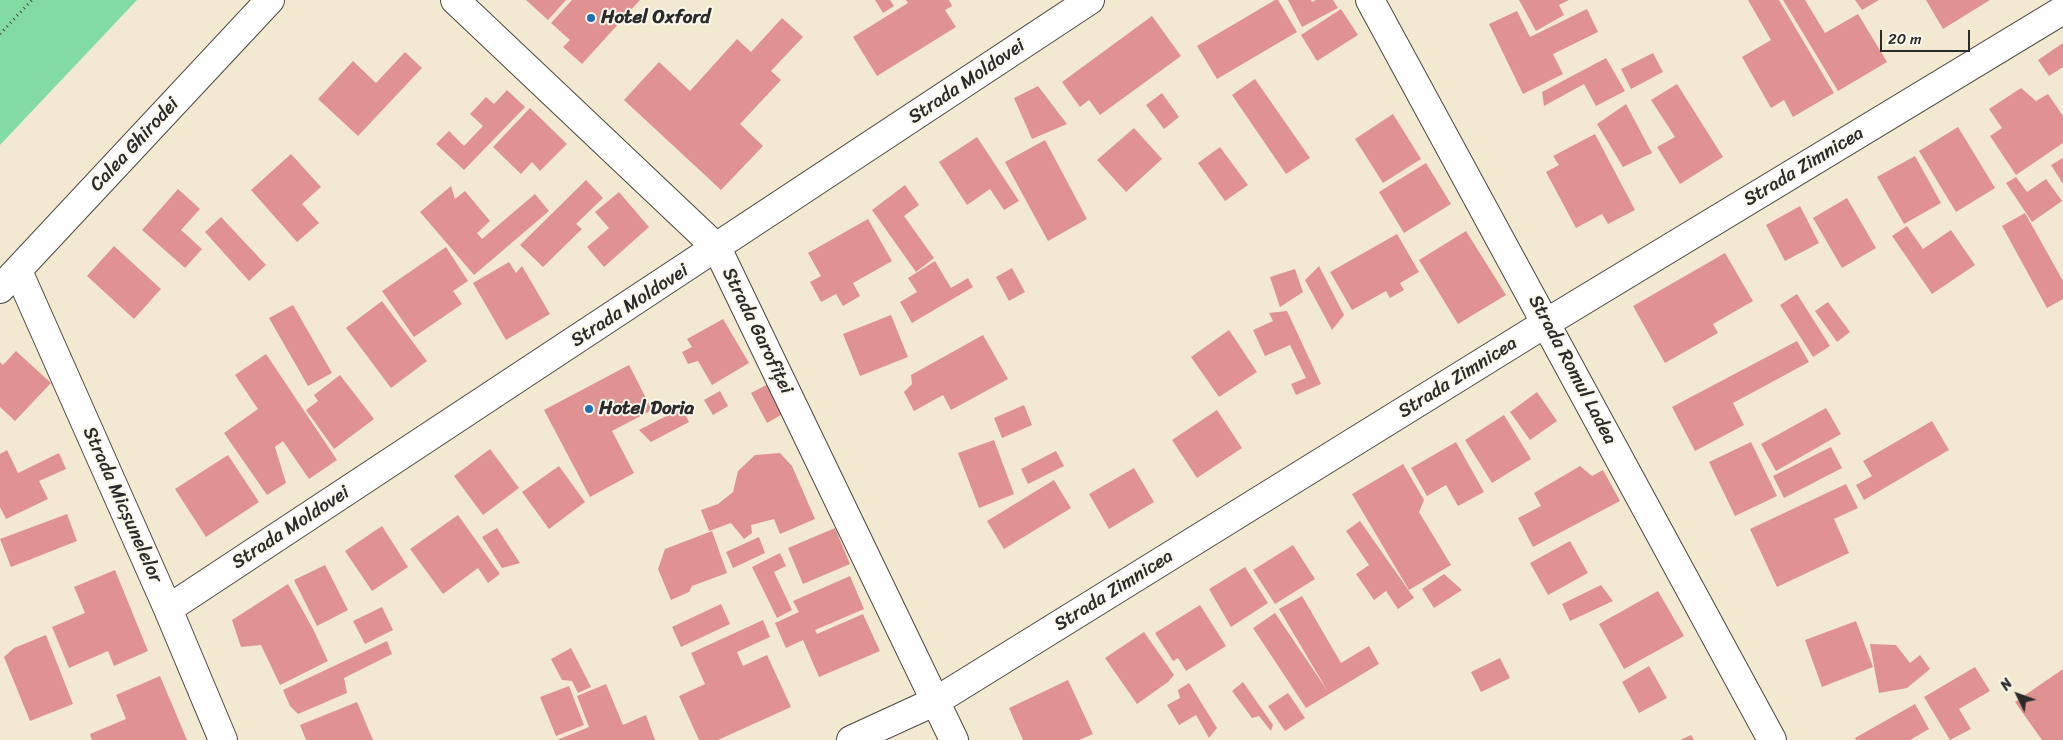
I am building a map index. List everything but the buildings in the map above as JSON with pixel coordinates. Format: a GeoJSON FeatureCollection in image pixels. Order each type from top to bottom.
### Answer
{"type":"FeatureCollection","features":[{"type":"Feature","properties":{"kind":"street","name":"Calea Ghirodei"},"geometry":{"type":"LineString","coordinates":[[9,280],[270,0]]}},
{"type":"Feature","properties":{"kind":"street","name":"Strada Garofiței"},"geometry":{"type":"LineString","coordinates":[[455,0],[717,248],[954,740]]}},
{"type":"Feature","properties":{"kind":"street","name":"Strada Moldovei"},"geometry":{"type":"LineString","coordinates":[[168,609],[1090,0]]}},
{"type":"Feature","properties":{"kind":"street","name":"Strada Romul Ladea"},"geometry":{"type":"LineString","coordinates":[[1370,0],[1772,740]]}},
{"type":"Feature","properties":{"kind":"street","name":"Strada Zimnicea"},"geometry":{"type":"LineString","coordinates":[[851,740],[936,702],[1546,323],[2063,10]]}},
{"type":"Feature","properties":{"kind":"street","name":"Strada Micșunelelor"},"geometry":{"type":"LineString","coordinates":[[9,280],[168,609],[223,740]]}},
{"type":"Feature","properties":{"kind":"path"},"geometry":{"type":"LineString","coordinates":[[0,34],[32,0]]}},
{"type":"Feature","properties":{"kind":"green space"},"geometry":{"type":"Polygon","coordinates":[[[0,0],[137,0],[0,145],[0,0]]]}},
{"type":"Feature","properties":{"kind":"place","name":"Hotel Oxford"},"geometry":{"type":"Point","coordinates":[591,18]}},
{"type":"Feature","properties":{"kind":"place","name":"Hotel Doria"},"geometry":{"type":"Point","coordinates":[589,409]}}]}
